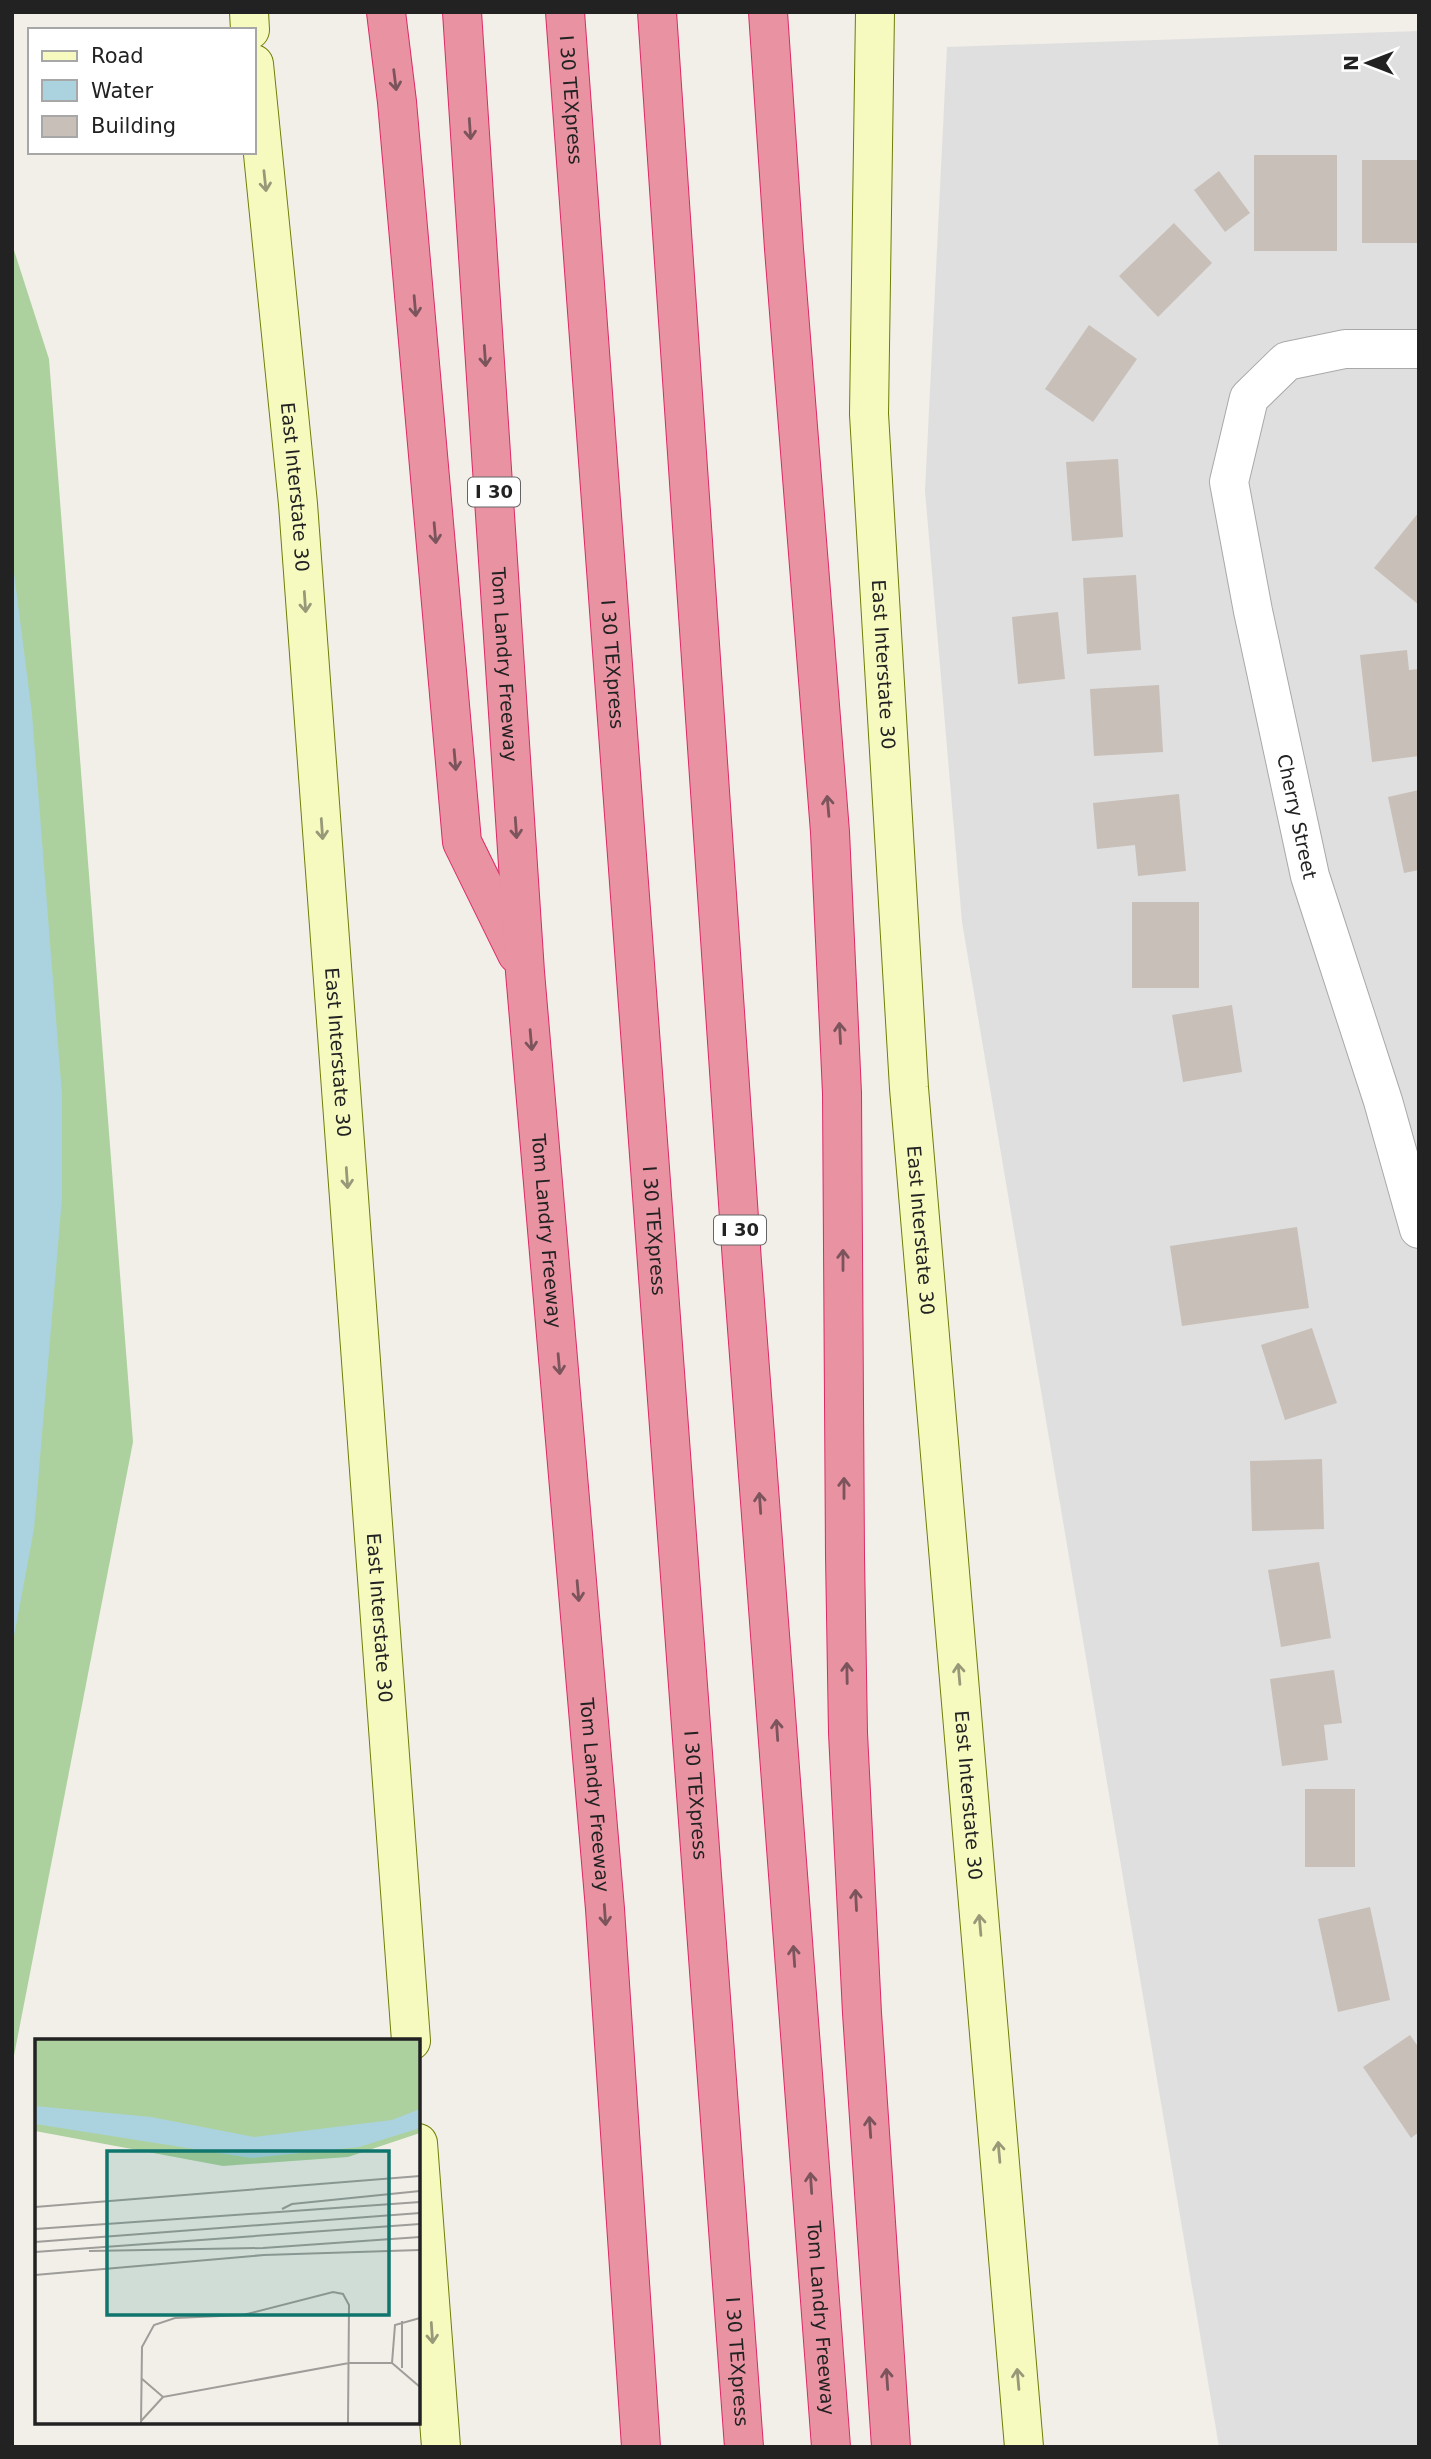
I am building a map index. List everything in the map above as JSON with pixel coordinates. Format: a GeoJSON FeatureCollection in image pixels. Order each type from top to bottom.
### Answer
{"type":"FeatureCollection","features":[{"type":"Feature","properties":{"kind":"highway"},"geometry":{"type":"LineString","coordinates":[[386,12],[397,102],[462,842],[526,972]]}},
{"type":"Feature","properties":{"kind":"highway","name":"Tom Landry Freeway"},"geometry":{"type":"LineString","coordinates":[[462,12],[526,972],[605,1909],[641,2447]]}},
{"type":"Feature","properties":{"kind":"highway","name":"I 30 TEXpress"},"geometry":{"type":"LineString","coordinates":[[565,12],[744,2447]]}},
{"type":"Feature","properties":{"kind":"highway","name":"Tom Landry Freeway"},"geometry":{"type":"LineString","coordinates":[[657,12],[742,1262],[831,2447]]}},
{"type":"Feature","properties":{"kind":"highway"},"geometry":{"type":"LineString","coordinates":[[768,12],[831,846],[842,1093],[848,1733],[862,2012],[891,2447]]}},
{"type":"Feature","properties":{"kind":"main road","name":"East Interstate 30"},"geometry":{"type":"LineString","coordinates":[[875,12],[869,414],[908,1061],[1024,2447]]}},
{"type":"Feature","properties":{"kind":"main road","name":"East Interstate 30"},"geometry":{"type":"LineString","coordinates":[[256,84],[298,504],[411,2039]]}},
{"type":"Feature","properties":{"kind":"main road"},"geometry":{"type":"LineString","coordinates":[[420,2169],[441,2447]]}},
{"type":"Feature","properties":{"kind":"street","name":"Cherry Street"},"geometry":{"type":"LineString","coordinates":[[1419,349],[1345,349],[1287,361],[1249,398],[1229,482],[1252,611],[1310,876],[1383,1101],[1419,1229]]}},
{"type":"Feature","properties":{"kind":"shaded area"},"geometry":{"type":"Polygon","coordinates":[[[1419,31],[1419,2447],[1219,2447],[962,922],[925,491],[947,47],[1419,31]]]}},
{"type":"Feature","properties":{"kind":"green space"},"geometry":{"type":"Polygon","coordinates":[[[12,244],[49,359],[133,1442],[12,2066],[12,244]]]}},
{"type":"Feature","properties":{"kind":"water"},"geometry":{"type":"Polygon","coordinates":[[[12,557],[32,714],[62,1095],[62,1198],[34,1529],[12,1647],[12,557]]]}},
{"type":"Feature","properties":{"kind":"building"},"geometry":{"type":"Polygon","coordinates":[[[1254,155],[1337,155],[1337,251],[1254,251],[1254,155]]]}},
{"type":"Feature","properties":{"kind":"building"},"geometry":{"type":"Polygon","coordinates":[[[1362,160],[1419,160],[1419,243],[1362,243],[1362,160]]]}},
{"type":"Feature","properties":{"kind":"building"},"geometry":{"type":"Polygon","coordinates":[[[1219,171],[1250,213],[1225,232],[1194,190],[1219,171]]]}},
{"type":"Feature","properties":{"kind":"building"},"geometry":{"type":"Polygon","coordinates":[[[1174,223],[1212,263],[1158,317],[1119,276],[1174,223]]]}},
{"type":"Feature","properties":{"kind":"building"},"geometry":{"type":"Polygon","coordinates":[[[1089,325],[1137,359],[1093,422],[1045,389],[1089,325]]]}},
{"type":"Feature","properties":{"kind":"building"},"geometry":{"type":"Polygon","coordinates":[[[1118,459],[1123,537],[1072,541],[1066,462],[1118,459]]]}},
{"type":"Feature","properties":{"kind":"building"},"geometry":{"type":"Polygon","coordinates":[[[1419,512],[1419,605],[1374,568],[1419,512]]]}},
{"type":"Feature","properties":{"kind":"building"},"geometry":{"type":"Polygon","coordinates":[[[1136,575],[1141,650],[1087,654],[1083,578],[1136,575]]]}},
{"type":"Feature","properties":{"kind":"building"},"geometry":{"type":"Polygon","coordinates":[[[1058,612],[1065,679],[1018,684],[1012,617],[1058,612]]]}},
{"type":"Feature","properties":{"kind":"building"},"geometry":{"type":"Polygon","coordinates":[[[1407,650],[1409,670],[1419,669],[1419,756],[1372,762],[1360,655],[1407,650]]]}},
{"type":"Feature","properties":{"kind":"building"},"geometry":{"type":"Polygon","coordinates":[[[1159,685],[1163,752],[1094,756],[1090,689],[1159,685]]]}},
{"type":"Feature","properties":{"kind":"building"},"geometry":{"type":"Polygon","coordinates":[[[1419,790],[1419,870],[1404,873],[1388,797],[1419,790]]]}},
{"type":"Feature","properties":{"kind":"building"},"geometry":{"type":"Polygon","coordinates":[[[1179,794],[1186,871],[1138,876],[1135,845],[1097,849],[1093,803],[1179,794]]]}},
{"type":"Feature","properties":{"kind":"building"},"geometry":{"type":"Polygon","coordinates":[[[1132,902],[1199,902],[1199,988],[1132,988],[1132,902]]]}},
{"type":"Feature","properties":{"kind":"building"},"geometry":{"type":"Polygon","coordinates":[[[1232,1005],[1242,1072],[1183,1082],[1172,1015],[1232,1005]]]}},
{"type":"Feature","properties":{"kind":"building"},"geometry":{"type":"Polygon","coordinates":[[[1297,1227],[1309,1308],[1182,1326],[1170,1246],[1297,1227]]]}},
{"type":"Feature","properties":{"kind":"building"},"geometry":{"type":"Polygon","coordinates":[[[1312,1328],[1337,1403],[1285,1420],[1261,1345],[1312,1328]]]}},
{"type":"Feature","properties":{"kind":"building"},"geometry":{"type":"Polygon","coordinates":[[[1322,1459],[1324,1529],[1252,1531],[1250,1461],[1322,1459]]]}},
{"type":"Feature","properties":{"kind":"building"},"geometry":{"type":"Polygon","coordinates":[[[1319,1562],[1331,1638],[1281,1647],[1268,1570],[1319,1562]]]}},
{"type":"Feature","properties":{"kind":"building"},"geometry":{"type":"Polygon","coordinates":[[[1334,1670],[1342,1723],[1324,1725],[1328,1760],[1282,1766],[1270,1679],[1334,1670]]]}},
{"type":"Feature","properties":{"kind":"building"},"geometry":{"type":"Polygon","coordinates":[[[1305,1789],[1355,1789],[1355,1867],[1305,1867],[1305,1789]]]}},
{"type":"Feature","properties":{"kind":"building"},"geometry":{"type":"Polygon","coordinates":[[[1370,1907],[1390,2000],[1338,2012],[1318,1919],[1370,1907]]]}},
{"type":"Feature","properties":{"kind":"building"},"geometry":{"type":"Polygon","coordinates":[[[1410,2035],[1419,2048],[1419,2132],[1411,2138],[1363,2067],[1410,2035]]]}}]}
